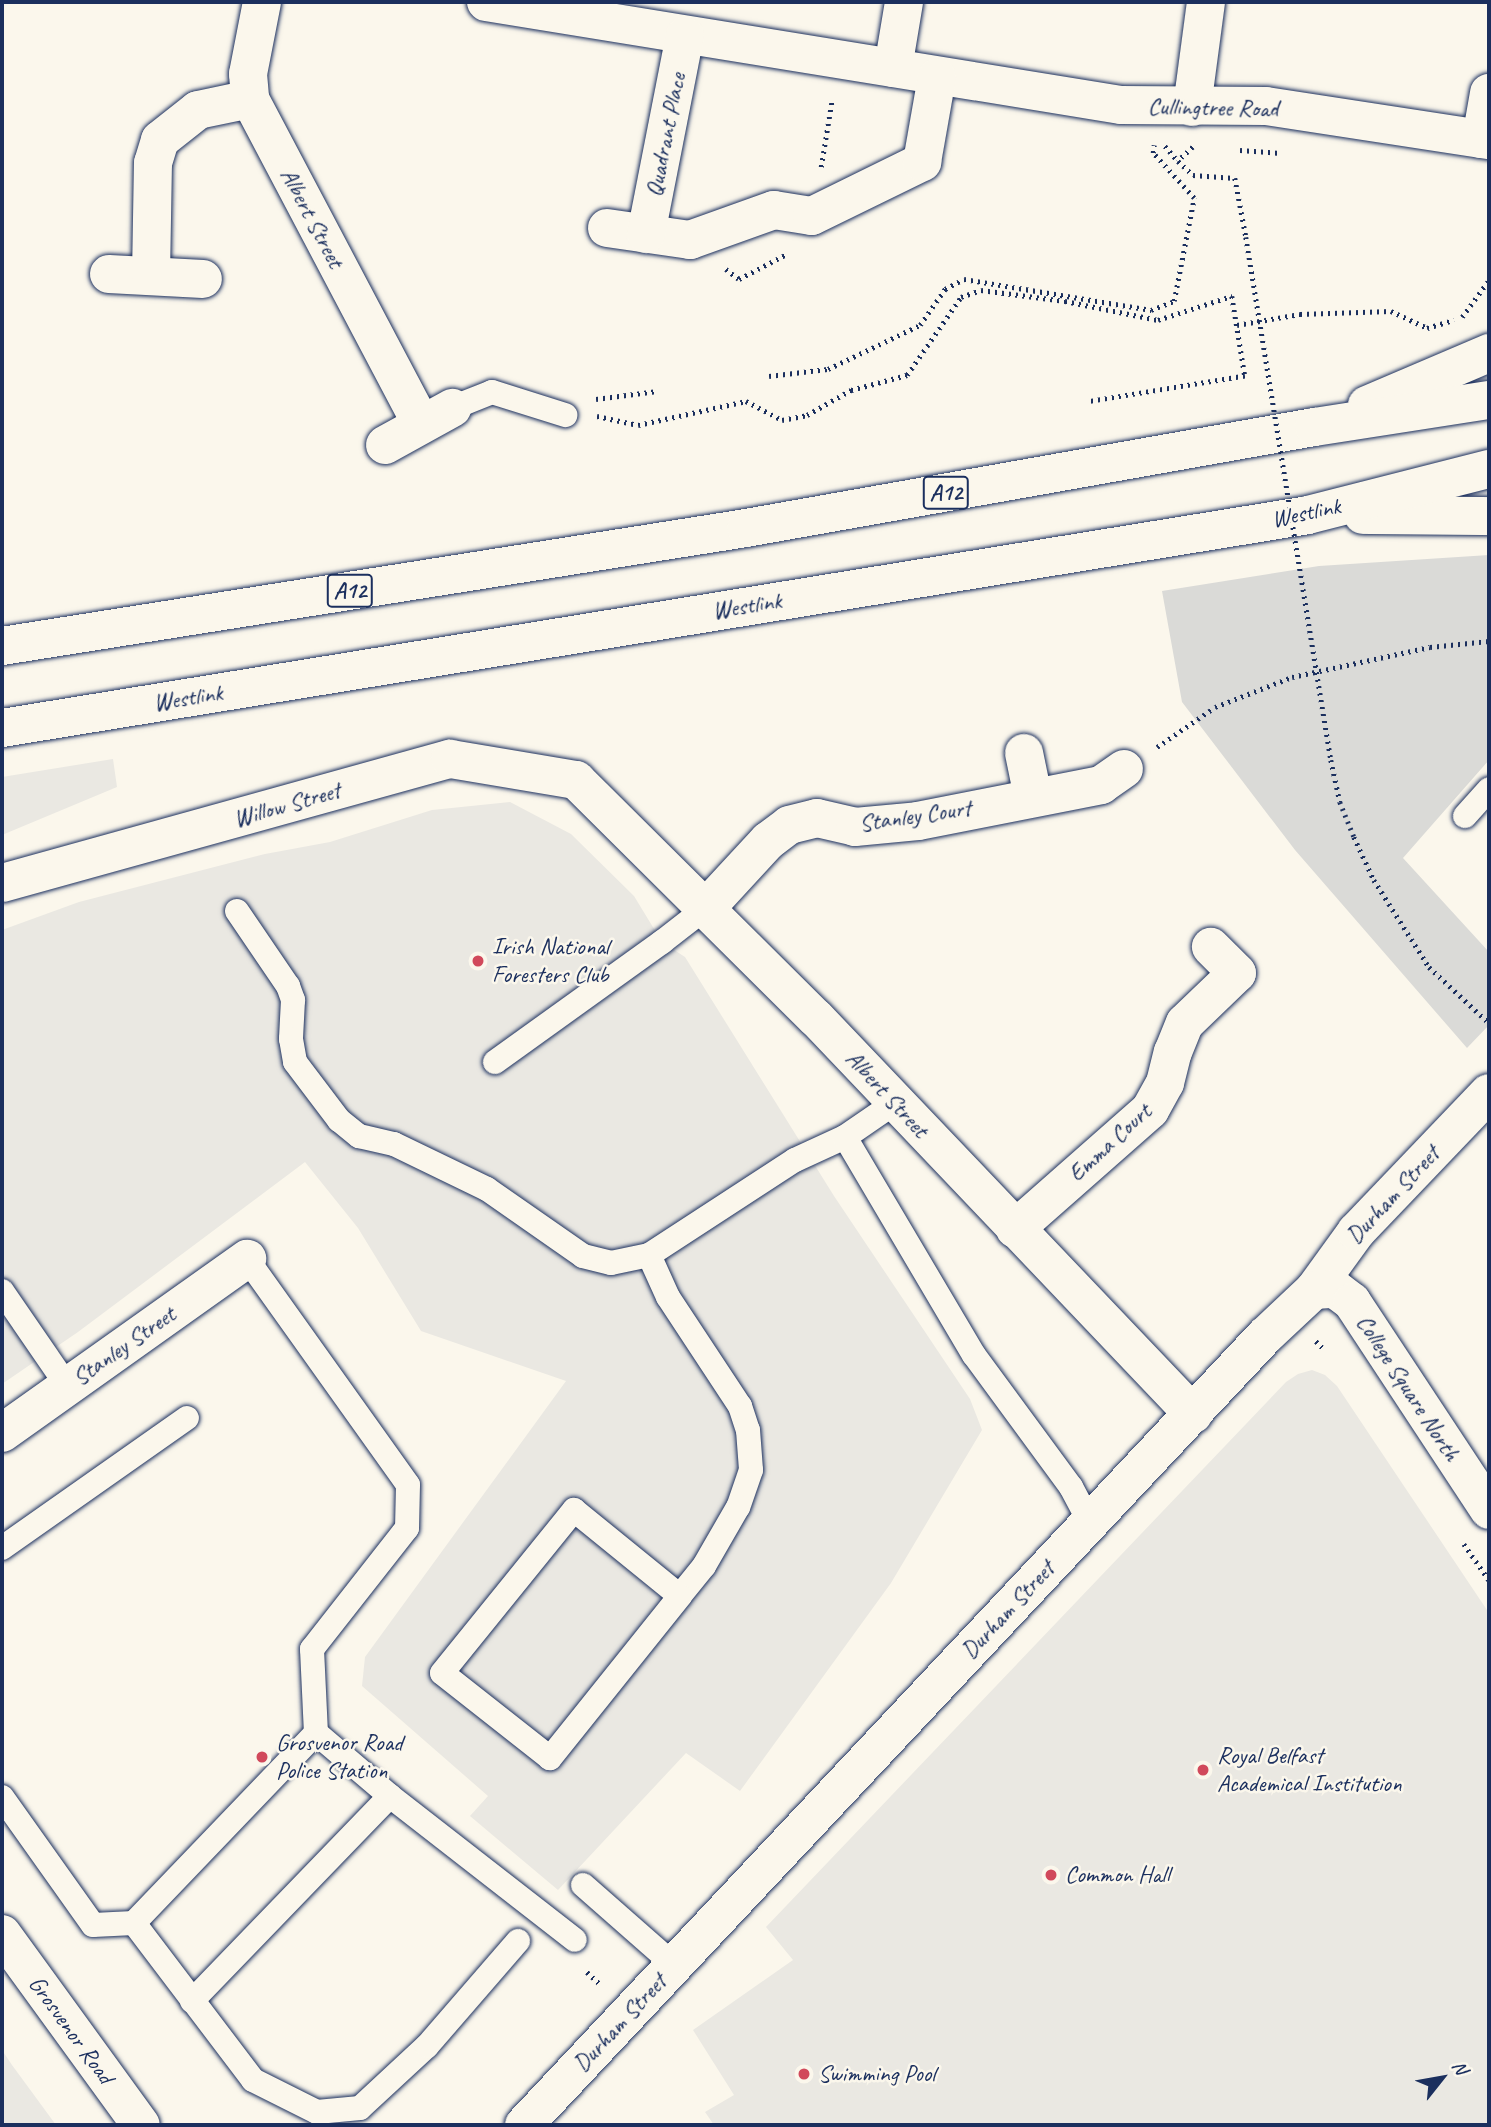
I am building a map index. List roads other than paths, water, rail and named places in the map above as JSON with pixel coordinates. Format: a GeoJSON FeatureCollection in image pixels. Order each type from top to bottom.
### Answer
{"type":"FeatureCollection","features":[{"type":"Feature","properties":{"kind":"main road","name":"Albert Street"},"geometry":{"type":"LineString","coordinates":[[262,2],[248,74],[250,99],[436,416]]}},
{"type":"Feature","properties":{"kind":"main road","name":"Cullingtree Road"},"geometry":{"type":"LineString","coordinates":[[486,2],[608,11],[685,36],[1121,105],[1266,106],[1485,140]]}},
{"type":"Feature","properties":{"kind":"main road"},"geometry":{"type":"LineString","coordinates":[[893,68],[904,2]]}},
{"type":"Feature","properties":{"kind":"main road"},"geometry":{"type":"LineString","coordinates":[[1175,107],[1206,2]]}},
{"type":"Feature","properties":{"kind":"main road","name":"Quadrant Place"},"geometry":{"type":"LineString","coordinates":[[646,234],[685,36]]}},
{"type":"Feature","properties":{"kind":"main road"},"geometry":{"type":"LineString","coordinates":[[607,228],[690,240],[774,210],[812,216],[922,162],[937,77]]}},
{"type":"Feature","properties":{"kind":"main road"},"geometry":{"type":"LineString","coordinates":[[1485,140],[1489,93]]}},
{"type":"Feature","properties":{"kind":"main road"},"geometry":{"type":"LineString","coordinates":[[151,276],[153,163],[160,140],[198,110],[250,99]]}},
{"type":"Feature","properties":{"kind":"main road"},"geometry":{"type":"LineString","coordinates":[[109,274],[203,279]]}},
{"type":"Feature","properties":{"kind":"main road"},"geometry":{"type":"LineString","coordinates":[[1314,427],[1489,353]]}},
{"type":"Feature","properties":{"kind":"main road","name":"A12"},"geometry":{"type":"LineString","coordinates":[[2,646],[746,528],[1314,427],[1489,400]]}},
{"type":"Feature","properties":{"kind":"main road"},"geometry":{"type":"LineString","coordinates":[[386,445],[436,416]]}},
{"type":"Feature","properties":{"kind":"main road","name":"Westlink"},"geometry":{"type":"LineString","coordinates":[[2,728],[1308,515],[1489,469]]}},
{"type":"Feature","properties":{"kind":"main road"},"geometry":{"type":"LineString","coordinates":[[1308,515],[1489,516]]}},
{"type":"Feature","properties":{"kind":"main road"},"geometry":{"type":"LineString","coordinates":[[1024,753],[1033,797]]}},
{"type":"Feature","properties":{"kind":"main road","name":"Willow Street"},"geometry":{"type":"LineString","coordinates":[[2,883],[450,760],[576,780]]}},
{"type":"Feature","properties":{"kind":"main road","name":"Stanley Court"},"geometry":{"type":"LineString","coordinates":[[707,907],[768,841],[789,825],[817,818],[855,827],[918,821],[1101,785],[1124,769]]}},
{"type":"Feature","properties":{"kind":"main road","name":"Albert Street"},"geometry":{"type":"LineString","coordinates":[[576,780],[707,907],[1192,1414]]}},
{"type":"Feature","properties":{"kind":"main road","name":"Emma Court"},"geometry":{"type":"LineString","coordinates":[[1015,1229],[1150,1110],[1165,1083],[1173,1052],[1185,1023],[1237,973],[1211,947]]}},
{"type":"Feature","properties":{"kind":"main road","name":"Durham Street"},"geometry":{"type":"LineString","coordinates":[[524,2125],[1265,1336],[1314,1290],[1356,1232],[1488,1099]]}},
{"type":"Feature","properties":{"kind":"main road","name":"Stanley Street"},"geometry":{"type":"LineString","coordinates":[[2,1433],[247,1259]]}},
{"type":"Feature","properties":{"kind":"main road","name":"College Square North"},"geometry":{"type":"LineString","coordinates":[[1314,1290],[1335,1289],[1352,1302],[1489,1510]]}},
{"type":"Feature","properties":{"kind":"main road","name":"Grosvenor Road"},"geometry":{"type":"LineString","coordinates":[[2,1934],[141,2125]]}},
{"type":"Feature","properties":{"kind":"lane"},"geometry":{"type":"LineString","coordinates":[[436,416],[492,392],[565,415]]}},
{"type":"Feature","properties":{"kind":"lane"},"geometry":{"type":"LineString","coordinates":[[1465,816],[1489,789]]}},
{"type":"Feature","properties":{"kind":"lane"},"geometry":{"type":"LineString","coordinates":[[495,1062],[707,907]]}},
{"type":"Feature","properties":{"kind":"lane"},"geometry":{"type":"LineString","coordinates":[[237,911],[288,986],[293,1000],[290,1039],[295,1062],[339,1120],[359,1136],[394,1144],[487,1189],[583,1256],[611,1263],[649,1255],[795,1160],[845,1137],[895,1102]]}},
{"type":"Feature","properties":{"kind":"lane"},"geometry":{"type":"LineString","coordinates":[[845,1137],[974,1355],[1071,1487],[1090,1522]]}},
{"type":"Feature","properties":{"kind":"lane"},"geometry":{"type":"LineString","coordinates":[[649,1255],[668,1297],[740,1406],[749,1443],[751,1470],[738,1507],[704,1566],[680,1596],[550,1758],[442,1673],[574,1510],[680,1596]]}},
{"type":"Feature","properties":{"kind":"lane"},"geometry":{"type":"LineString","coordinates":[[2,1797],[93,1925],[134,1923],[316,1733],[312,1650],[407,1528],[408,1485],[247,1259]]}},
{"type":"Feature","properties":{"kind":"lane"},"geometry":{"type":"LineString","coordinates":[[2,1291],[68,1387]]}},
{"type":"Feature","properties":{"kind":"lane"},"geometry":{"type":"LineString","coordinates":[[2,1548],[187,1418]]}},
{"type":"Feature","properties":{"kind":"lane"},"geometry":{"type":"LineString","coordinates":[[316,1733],[390,1796],[575,1940]]}},
{"type":"Feature","properties":{"kind":"lane"},"geometry":{"type":"LineString","coordinates":[[192,2001],[390,1796]]}},
{"type":"Feature","properties":{"kind":"lane"},"geometry":{"type":"LineString","coordinates":[[583,1885],[674,1965]]}},
{"type":"Feature","properties":{"kind":"lane"},"geometry":{"type":"LineString","coordinates":[[134,1923],[253,2080],[317,2112],[360,2108],[427,2046],[518,1941]]}},
{"type":"Feature","properties":{"kind":"place","name":"Irish National Foresters Club"},"geometry":{"type":"Point","coordinates":[478,961]}},
{"type":"Feature","properties":{"kind":"place","name":"Grosvenor Road Police Station"},"geometry":{"type":"Point","coordinates":[262,1757]}},
{"type":"Feature","properties":{"kind":"place","name":"Royal Belfast Academical Institution"},"geometry":{"type":"Point","coordinates":[1203,1770]}},
{"type":"Feature","properties":{"kind":"place","name":"Common Hall"},"geometry":{"type":"Point","coordinates":[1051,1875]}},
{"type":"Feature","properties":{"kind":"place","name":"Swimming Pool"},"geometry":{"type":"Point","coordinates":[804,2074]}}]}
